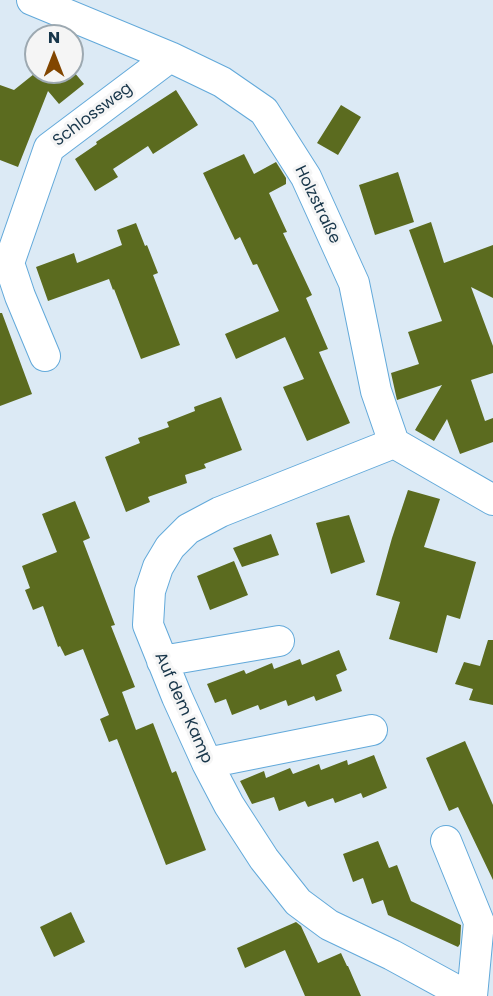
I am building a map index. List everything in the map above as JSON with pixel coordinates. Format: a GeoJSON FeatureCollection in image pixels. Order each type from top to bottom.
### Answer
{"type":"FeatureCollection","features":[{"type":"Feature","properties":{"kind":"street","name":"Holzstraße"},"geometry":{"type":"LineString","coordinates":[[32,0],[170,57],[222,82],[264,111],[306,177],[354,283],[376,391],[394,443]]}},
{"type":"Feature","properties":{"kind":"street","name":"Schlossweg"},"geometry":{"type":"LineString","coordinates":[[45,356],[9,263],[50,148],[170,57]]}},
{"type":"Feature","properties":{"kind":"street"},"geometry":{"type":"LineString","coordinates":[[394,443],[493,500]]}},
{"type":"Feature","properties":{"kind":"street","name":"Auf dem Kamp"},"geometry":{"type":"LineString","coordinates":[[394,443],[220,512],[188,530],[170,547],[158,567],[150,591],[147,625],[207,764],[229,805],[264,859],[297,902],[330,925],[470,996]]}},
{"type":"Feature","properties":{"kind":"street"},"geometry":{"type":"LineString","coordinates":[[162,661],[279,641]]}},
{"type":"Feature","properties":{"kind":"street"},"geometry":{"type":"LineString","coordinates":[[207,764],[372,730]]}},
{"type":"Feature","properties":{"kind":"street"},"geometry":{"type":"LineString","coordinates":[[446,841],[479,922],[470,996]]}},
{"type":"Feature","properties":{"kind":"building"},"geometry":{"type":"Polygon","coordinates":[[[24,82],[24,84],[84,84],[59,104],[48,91],[18,167],[0,160],[0,85],[14,90],[24,82]]]}},
{"type":"Feature","properties":{"kind":"building"},"geometry":{"type":"Polygon","coordinates":[[[176,90],[198,125],[153,154],[148,146],[113,169],[118,177],[95,191],[75,159],[97,144],[96,142],[176,90]]]}},
{"type":"Feature","properties":{"kind":"building"},"geometry":{"type":"Polygon","coordinates":[[[341,105],[361,117],[338,155],[317,143],[341,105]]]}},
{"type":"Feature","properties":{"kind":"building"},"geometry":{"type":"Polygon","coordinates":[[[244,154],[254,174],[276,162],[286,178],[286,184],[269,193],[287,232],[283,233],[312,295],[306,298],[328,349],[319,352],[350,423],[307,441],[283,387],[304,379],[285,337],[236,359],[225,334],[279,311],[257,264],[253,265],[240,237],[235,240],[203,173],[244,154]]]}},
{"type":"Feature","properties":{"kind":"building"},"geometry":{"type":"Polygon","coordinates":[[[398,172],[414,222],[375,235],[359,185],[398,172]]]}},
{"type":"Feature","properties":{"kind":"building"},"geometry":{"type":"Polygon","coordinates":[[[431,222],[444,263],[493,245],[493,298],[471,287],[493,346],[493,373],[471,380],[485,421],[493,418],[493,442],[460,454],[447,419],[434,441],[415,430],[442,385],[397,400],[391,373],[419,364],[408,332],[442,321],[409,230],[431,222]]]}},
{"type":"Feature","properties":{"kind":"building"},"geometry":{"type":"Polygon","coordinates":[[[136,223],[158,273],[153,275],[180,345],[141,359],[109,279],[48,301],[36,267],[74,253],[77,263],[122,245],[117,230],[136,223]]]}},
{"type":"Feature","properties":{"kind":"building"},"geometry":{"type":"Polygon","coordinates":[[[0,313],[2,313],[32,394],[0,406],[0,313]]]}},
{"type":"Feature","properties":{"kind":"building"},"geometry":{"type":"Polygon","coordinates":[[[221,397],[242,450],[204,464],[206,468],[185,475],[187,483],[148,497],[150,502],[126,512],[105,457],[140,443],[138,438],[169,427],[167,422],[195,411],[194,407],[221,397]]]}},
{"type":"Feature","properties":{"kind":"building"},"geometry":{"type":"Polygon","coordinates":[[[408,490],[440,499],[424,547],[476,562],[460,619],[447,615],[437,653],[389,639],[400,602],[376,595],[408,490]]]}},
{"type":"Feature","properties":{"kind":"building"},"geometry":{"type":"Polygon","coordinates":[[[75,501],[90,538],[83,541],[115,625],[111,626],[135,687],[122,692],[136,730],[153,723],[172,773],[176,771],[206,850],[166,865],[117,739],[109,742],[100,719],[109,715],[83,649],[65,656],[60,646],[58,647],[43,606],[33,610],[25,590],[30,588],[22,566],[57,552],[42,514],[75,501]]]}},
{"type":"Feature","properties":{"kind":"building"},"geometry":{"type":"Polygon","coordinates":[[[349,515],[365,562],[331,574],[316,523],[349,515]]]}},
{"type":"Feature","properties":{"kind":"building"},"geometry":{"type":"Polygon","coordinates":[[[271,534],[279,555],[242,567],[233,548],[271,534]]]}},
{"type":"Feature","properties":{"kind":"building"},"geometry":{"type":"Polygon","coordinates":[[[234,561],[248,595],[210,610],[197,576],[234,561]]]}},
{"type":"Feature","properties":{"kind":"building"},"geometry":{"type":"Polygon","coordinates":[[[488,640],[493,640],[493,705],[469,700],[473,689],[455,684],[464,662],[480,666],[488,640]]]}},
{"type":"Feature","properties":{"kind":"building"},"geometry":{"type":"Polygon","coordinates":[[[339,650],[347,670],[336,675],[342,691],[316,701],[314,696],[288,706],[286,700],[260,710],[258,705],[232,715],[226,699],[215,703],[207,684],[244,670],[246,674],[272,663],[274,669],[300,659],[302,665],[339,650]]]}},
{"type":"Feature","properties":{"kind":"building"},"geometry":{"type":"Polygon","coordinates":[[[465,741],[493,805],[493,880],[458,807],[449,811],[426,758],[465,741]]]}},
{"type":"Feature","properties":{"kind":"building"},"geometry":{"type":"Polygon","coordinates":[[[374,755],[387,788],[363,798],[361,793],[335,803],[333,798],[308,807],[305,801],[279,811],[274,797],[252,804],[240,781],[264,771],[266,778],[290,768],[293,774],[319,764],[321,770],[347,760],[348,765],[374,755]]]}},
{"type":"Feature","properties":{"kind":"building"},"geometry":{"type":"Polygon","coordinates":[[[378,841],[389,868],[397,865],[411,901],[461,925],[458,947],[388,915],[383,900],[372,904],[363,878],[353,882],[343,854],[378,841]]]}},
{"type":"Feature","properties":{"kind":"building"},"geometry":{"type":"Polygon","coordinates":[[[71,912],[85,942],[54,957],[40,927],[71,912]]]}},
{"type":"Feature","properties":{"kind":"building"},"geometry":{"type":"Polygon","coordinates":[[[296,922],[301,926],[318,963],[341,953],[361,996],[305,996],[285,950],[245,968],[237,948],[296,922]]]}}]}
